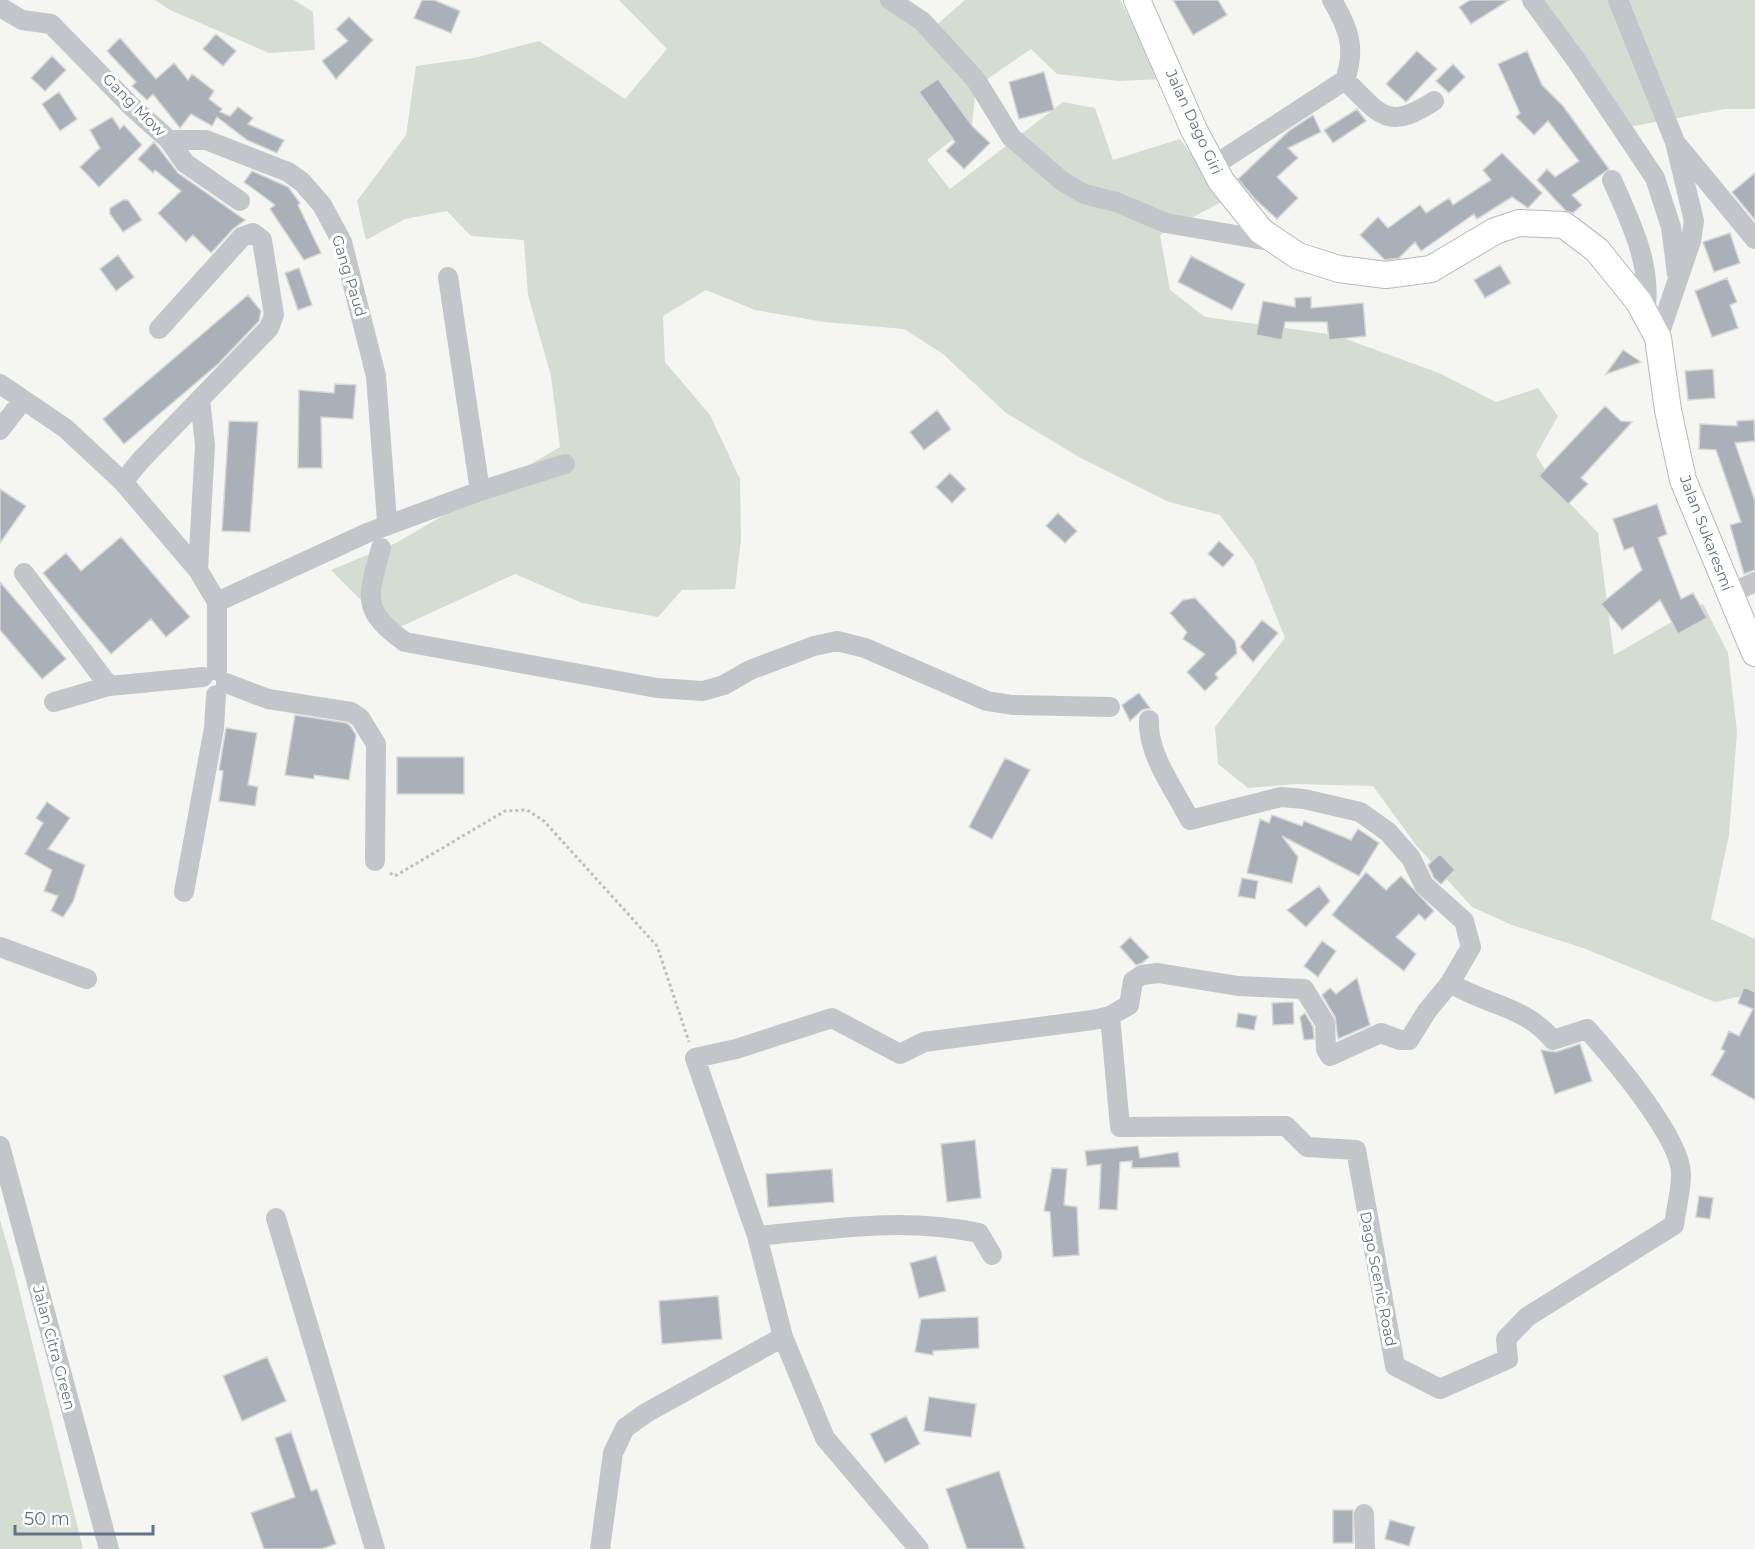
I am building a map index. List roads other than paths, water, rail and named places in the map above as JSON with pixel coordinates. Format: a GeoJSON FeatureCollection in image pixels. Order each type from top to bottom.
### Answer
{"type":"FeatureCollection","features":[{"type":"Feature","properties":{"kind":"main road","name":"Jalan Dago Giri"},"geometry":{"type":"LineString","coordinates":[[1137,0],[1194,130],[1221,181],[1261,231],[1298,256],[1340,269],[1386,275],[1431,269],[1495,231],[1519,223],[1564,225],[1597,250],[1639,302],[1658,338]]}},
{"type":"Feature","properties":{"kind":"main road","name":"Jalan Sukaresmi"},"geometry":{"type":"LineString","coordinates":[[1658,338],[1668,410],[1683,480],[1755,653]]}},
{"type":"Feature","properties":{"kind":"street"},"geometry":{"type":"LineString","coordinates":[[890,0],[922,21],[976,81],[1011,137],[1062,181],[1084,194],[1116,202],[1166,224],[1279,243]]}},
{"type":"Feature","properties":{"kind":"street"},"geometry":{"type":"LineString","coordinates":[[1213,166],[1346,80],[1352,60],[1352,48],[1348,33],[1332,0]]}},
{"type":"Feature","properties":{"kind":"street"},"geometry":{"type":"LineString","coordinates":[[1532,0],[1589,78],[1655,178],[1671,227],[1677,274]]}},
{"type":"Feature","properties":{"kind":"street"},"geometry":{"type":"LineString","coordinates":[[1618,0],[1675,142],[1694,221],[1691,241],[1677,274],[1658,338]]}},
{"type":"Feature","properties":{"kind":"street","name":"Gang Mow"},"geometry":{"type":"LineString","coordinates":[[8,12],[51,24],[132,107],[169,140],[185,163],[240,201]]}},
{"type":"Feature","properties":{"kind":"street"},"geometry":{"type":"LineString","coordinates":[[1346,80],[1389,118],[1400,119],[1414,115],[1434,102]]}},
{"type":"Feature","properties":{"kind":"street","name":"Gang Paud"},"geometry":{"type":"LineString","coordinates":[[169,140],[206,140],[288,172],[302,182],[322,205],[342,242],[376,376],[378,527]]}},
{"type":"Feature","properties":{"kind":"street"},"geometry":{"type":"LineString","coordinates":[[1675,142],[1755,238]]}},
{"type":"Feature","properties":{"kind":"street"},"geometry":{"type":"LineString","coordinates":[[1612,180],[1646,266],[1648,293],[1645,314]]}},
{"type":"Feature","properties":{"kind":"street"},"geometry":{"type":"LineString","coordinates":[[123,482],[140,461],[269,328],[274,315],[262,240],[253,233],[242,237],[159,329]]}},
{"type":"Feature","properties":{"kind":"street"},"geometry":{"type":"LineString","coordinates":[[448,277],[480,491]]}},
{"type":"Feature","properties":{"kind":"street"},"geometry":{"type":"LineString","coordinates":[[0,384],[65,428],[123,482],[198,570],[217,602],[214,728],[184,892]]}},
{"type":"Feature","properties":{"kind":"street"},"geometry":{"type":"LineString","coordinates":[[198,570],[205,445],[201,399]]}},
{"type":"Feature","properties":{"kind":"street"},"geometry":{"type":"LineString","coordinates":[[0,430],[23,400]]}},
{"type":"Feature","properties":{"kind":"street"},"geometry":{"type":"LineString","coordinates":[[217,602],[378,527],[565,464]]}},
{"type":"Feature","properties":{"kind":"street"},"geometry":{"type":"LineString","coordinates":[[381,548],[369,595],[371,609],[393,634],[405,642],[657,688],[703,691],[724,685],[750,670],[814,646],[837,641],[865,648],[987,701],[1012,705],[1110,707]]}},
{"type":"Feature","properties":{"kind":"street"},"geometry":{"type":"LineString","coordinates":[[24,573],[109,686]]}},
{"type":"Feature","properties":{"kind":"street"},"geometry":{"type":"LineString","coordinates":[[1730,594],[1755,582]]}},
{"type":"Feature","properties":{"kind":"street"},"geometry":{"type":"LineString","coordinates":[[54,702],[109,686],[215,681],[268,699],[351,712],[360,718],[376,744],[375,861]]}},
{"type":"Feature","properties":{"kind":"street"},"geometry":{"type":"LineString","coordinates":[[919,1549],[825,1438],[783,1337],[757,1236],[694,1058],[736,1049],[832,1018],[900,1053],[924,1042],[1093,1020],[1110,1016],[1129,1005],[1133,981],[1142,975],[1158,973],[1239,986],[1304,989],[1325,1023],[1326,1049],[1330,1056],[1381,1033],[1400,1040],[1409,1040],[1427,1011],[1450,984],[1471,947],[1464,921],[1424,885],[1411,858],[1388,832],[1360,812],[1304,799],[1281,797],[1190,820],[1164,772],[1148,731],[1149,720]]}},
{"type":"Feature","properties":{"kind":"street"},"geometry":{"type":"LineString","coordinates":[[0,947],[87,979]]}},
{"type":"Feature","properties":{"kind":"street","name":"Dago Scenic Road"},"geometry":{"type":"LineString","coordinates":[[1110,1016],[1120,1126],[1286,1126],[1306,1147],[1356,1150],[1395,1366],[1440,1389],[1508,1359],[1506,1339],[1527,1317],[1674,1225],[1682,1173],[1664,1127],[1609,1054],[1587,1029],[1553,1040],[1531,1018],[1469,995],[1450,984]]}},
{"type":"Feature","properties":{"kind":"street","name":"Jalan Citra Green"},"geometry":{"type":"LineString","coordinates":[[0,1146],[109,1549]]}},
{"type":"Feature","properties":{"kind":"street"},"geometry":{"type":"LineString","coordinates":[[276,1218],[375,1549]]}},
{"type":"Feature","properties":{"kind":"street"},"geometry":{"type":"LineString","coordinates":[[757,1236],[887,1223],[947,1227],[979,1233],[992,1255]]}},
{"type":"Feature","properties":{"kind":"street"},"geometry":{"type":"LineString","coordinates":[[600,1549],[613,1453],[625,1428],[646,1413],[783,1337]]}},
{"type":"Feature","properties":{"kind":"street"},"geometry":{"type":"LineString","coordinates":[[1364,1514],[1365,1549]]}}]}
